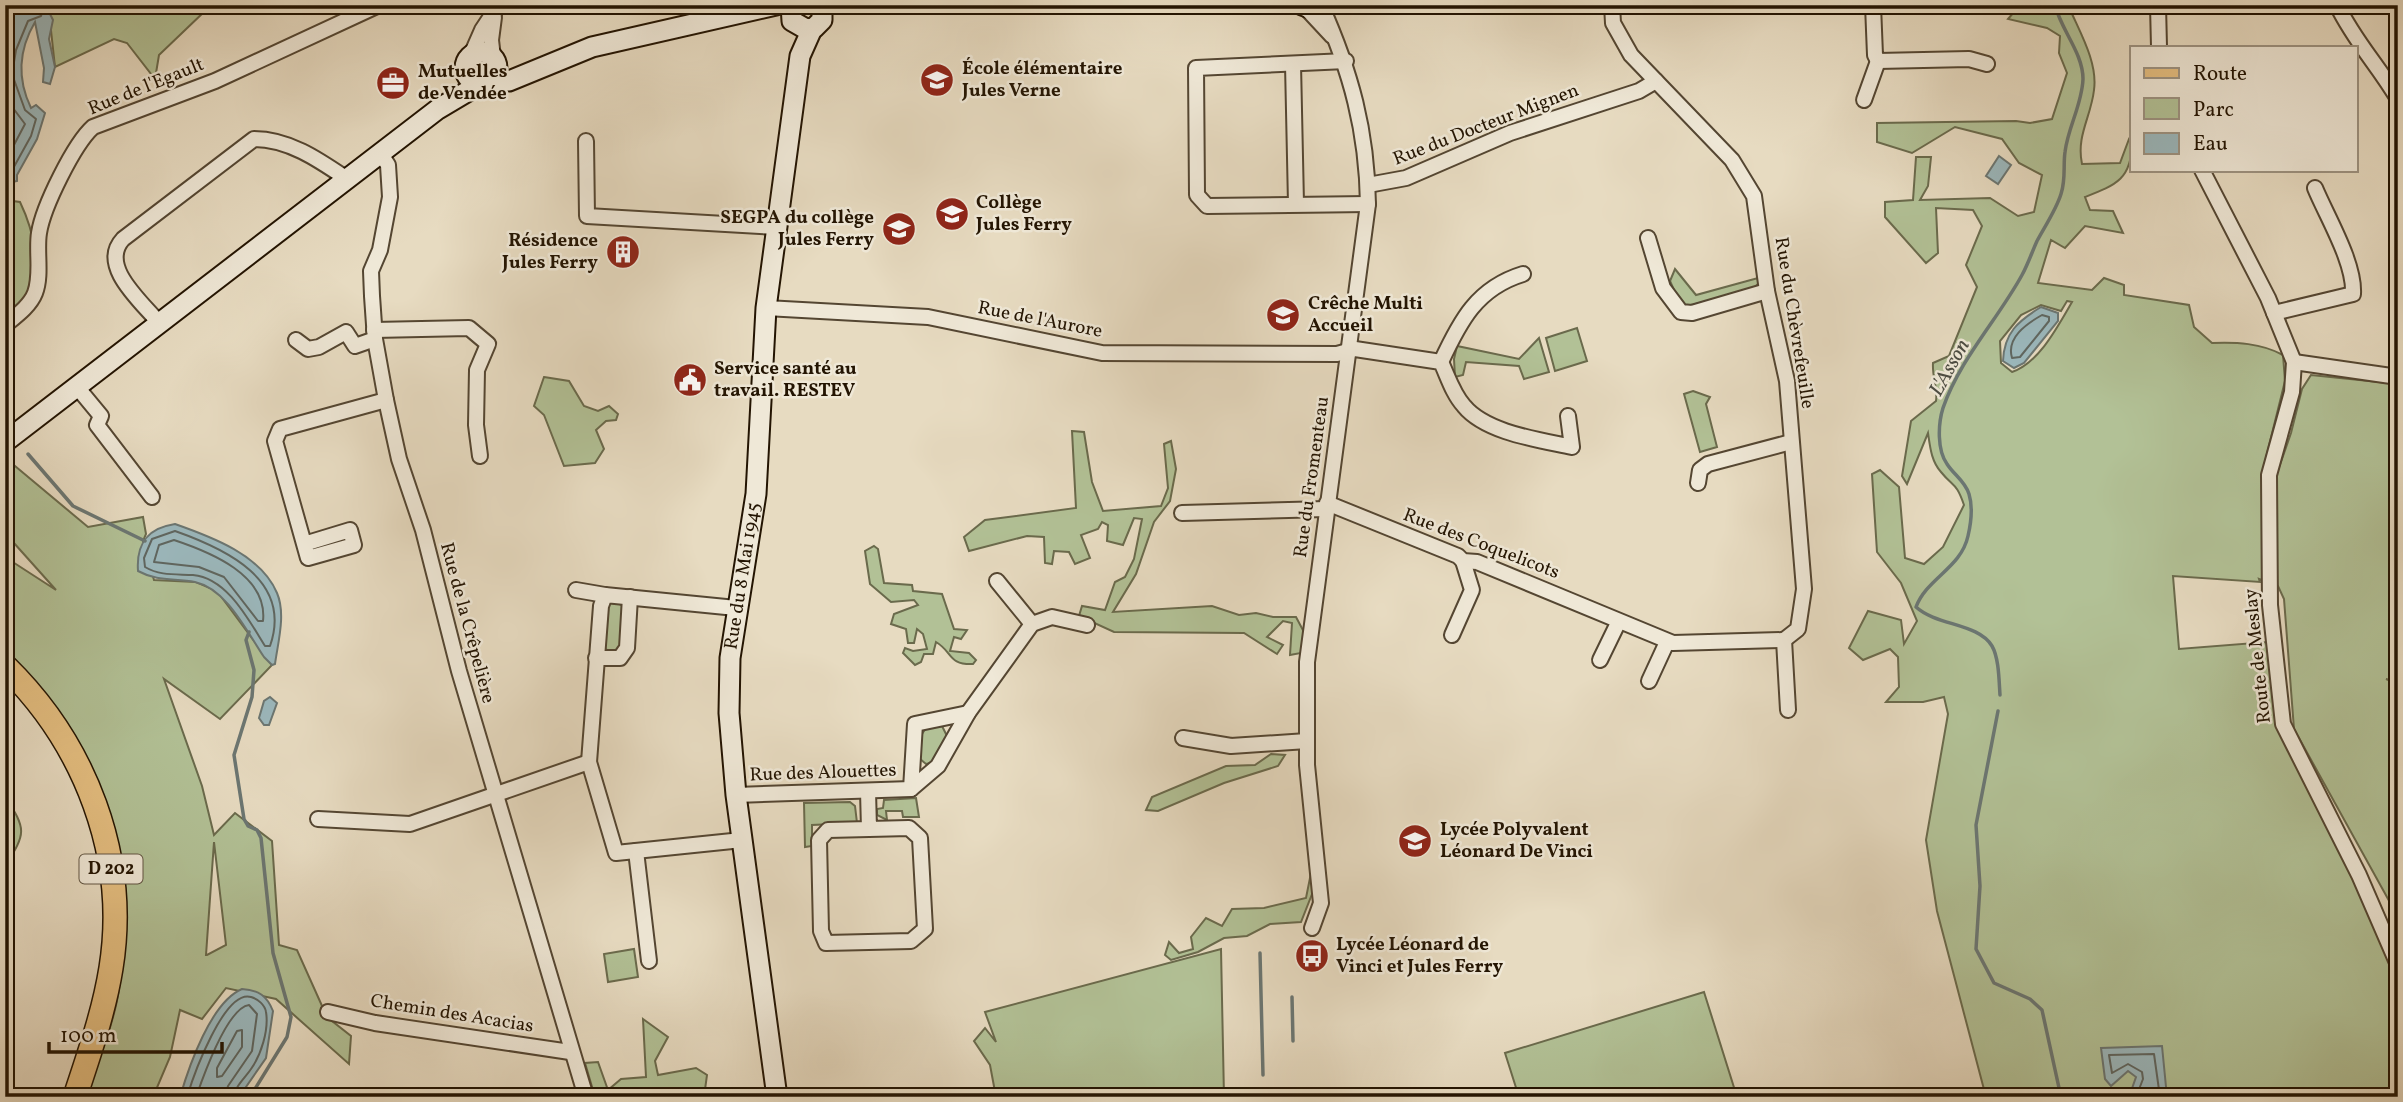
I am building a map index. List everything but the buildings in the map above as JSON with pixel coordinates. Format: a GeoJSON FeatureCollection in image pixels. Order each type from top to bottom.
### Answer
{"type":"FeatureCollection","features":[{"type":"Feature","properties":{"kind":"main road"},"geometry":{"type":"LineString","coordinates":[[468,62],[470,79],[486,75],[528,73],[592,47],[768,7],[806,17],[841,5]]}},
{"type":"Feature","properties":{"kind":"main road","name":"Rue du 8 Mai 1945"},"geometry":{"type":"LineString","coordinates":[[777,1097],[736,795],[729,679],[736,608],[756,494],[766,308],[806,17]]}},
{"type":"Feature","properties":{"kind":"main road"},"geometry":{"type":"LineString","coordinates":[[438,108],[468,62],[485,52],[486,75]]}},
{"type":"Feature","properties":{"kind":"main road"},"geometry":{"type":"LineString","coordinates":[[5,443],[438,108],[486,75]]}},
{"type":"Feature","properties":{"kind":"main road","name":"D 202"},"geometry":{"type":"LineString","coordinates":[[5,666],[36,699],[68,745],[97,808],[110,861],[115,923],[112,965],[101,1014],[75,1097]]}},
{"type":"Feature","properties":{"kind":"street","name":"Rue de l'Egault"},"geometry":{"type":"LineString","coordinates":[[5,325],[23,310],[36,293],[39,232],[59,181],[83,136],[93,127],[215,81],[379,5]]}},
{"type":"Feature","properties":{"kind":"street"},"geometry":{"type":"LineString","coordinates":[[1612,5],[1613,23],[1621,40],[1657,82]]}},
{"type":"Feature","properties":{"kind":"street"},"geometry":{"type":"LineString","coordinates":[[1864,100],[1878,61],[1875,55],[1873,5]]}},
{"type":"Feature","properties":{"kind":"street"},"geometry":{"type":"LineString","coordinates":[[2158,5],[2159,46]]}},
{"type":"Feature","properties":{"kind":"street"},"geometry":{"type":"LineString","coordinates":[[2337,5],[2364,53],[2380,69],[2398,99]]}},
{"type":"Feature","properties":{"kind":"street","name":"Rue du Fromenteau"},"geometry":{"type":"LineString","coordinates":[[1312,6],[1346,61],[1362,136],[1368,185],[1368,204],[1307,662],[1307,741],[1321,903],[1315,922]]}},
{"type":"Feature","properties":{"kind":"street"},"geometry":{"type":"LineString","coordinates":[[468,62],[486,21],[497,7]]}},
{"type":"Feature","properties":{"kind":"street"},"geometry":{"type":"LineString","coordinates":[[486,75],[497,7]]}},
{"type":"Feature","properties":{"kind":"street"},"geometry":{"type":"LineString","coordinates":[[1878,61],[1969,60],[1987,64]]}},
{"type":"Feature","properties":{"kind":"street"},"geometry":{"type":"LineString","coordinates":[[1346,61],[1196,68],[1196,188],[1200,201],[1207,206],[1368,204]]}},
{"type":"Feature","properties":{"kind":"street"},"geometry":{"type":"LineString","coordinates":[[1293,64],[1296,204]]}},
{"type":"Feature","properties":{"kind":"street","name":"Rue du Docteur Mignen"},"geometry":{"type":"LineString","coordinates":[[1368,185],[1406,178],[1510,133],[1639,91],[1657,82]]}},
{"type":"Feature","properties":{"kind":"street","name":"Rue du Chèvrefeuille"},"geometry":{"type":"LineString","coordinates":[[1657,82],[1732,160],[1751,188],[1767,291],[1782,349],[1804,589],[1798,629],[1784,640]]}},
{"type":"Feature","properties":{"kind":"street"},"geometry":{"type":"LineString","coordinates":[[160,324],[119,273],[113,260],[114,249],[123,239],[254,139],[266,139],[295,147],[347,179]]}},
{"type":"Feature","properties":{"kind":"street"},"geometry":{"type":"LineString","coordinates":[[586,141],[587,216],[777,227]]}},
{"type":"Feature","properties":{"kind":"street","name":"Rue de la Crêpelière"},"geometry":{"type":"LineString","coordinates":[[381,154],[388,165],[390,197],[383,235],[372,271],[374,334],[386,400],[399,459],[423,530],[459,671],[570,1052],[586,1097]]}},
{"type":"Feature","properties":{"kind":"street"},"geometry":{"type":"LineString","coordinates":[[2203,172],[2274,313],[2294,362],[2398,377]]}},
{"type":"Feature","properties":{"kind":"street"},"geometry":{"type":"LineString","coordinates":[[2274,313],[2353,294],[2353,284],[2344,257],[2315,188]]}},
{"type":"Feature","properties":{"kind":"street"},"geometry":{"type":"LineString","coordinates":[[1648,238],[1663,288],[1681,312],[1692,313],[1767,291]]}},
{"type":"Feature","properties":{"kind":"street"},"geometry":{"type":"LineString","coordinates":[[1523,274],[1495,285],[1467,311],[1441,362],[1465,408],[1517,435],[1572,447],[1568,416]]}},
{"type":"Feature","properties":{"kind":"street","name":"Rue de l'Aurore"},"geometry":{"type":"LineString","coordinates":[[766,308],[928,317],[1102,353],[1337,354],[1355,349],[1441,362]]}},
{"type":"Feature","properties":{"kind":"street"},"geometry":{"type":"LineString","coordinates":[[296,340],[308,349],[320,347],[346,332],[355,346],[374,334],[470,328],[488,344],[477,370],[476,425],[480,456]]}},
{"type":"Feature","properties":{"kind":"street","name":"Route de Meslay"},"geometry":{"type":"LineString","coordinates":[[2294,362],[2292,393],[2269,475],[2270,605],[2281,714],[2291,745],[2359,875],[2398,965]]}},
{"type":"Feature","properties":{"kind":"street"},"geometry":{"type":"LineString","coordinates":[[77,387],[101,416],[97,425],[152,497]]}},
{"type":"Feature","properties":{"kind":"street"},"geometry":{"type":"LineString","coordinates":[[304,544],[275,441],[279,429],[386,400]]}},
{"type":"Feature","properties":{"kind":"street"},"geometry":{"type":"LineString","coordinates":[[1698,482],[1700,470],[1708,464],[1791,442]]}},
{"type":"Feature","properties":{"kind":"street"},"geometry":{"type":"LineString","coordinates":[[1182,513],[1327,506]]}},
{"type":"Feature","properties":{"kind":"street","name":"Rue des Coquelicots"},"geometry":{"type":"LineString","coordinates":[[1327,506],[1458,556],[1463,561],[1477,562],[1553,592],[1618,623],[1633,625],[1667,642],[1689,645],[1784,640]]}},
{"type":"Feature","properties":{"kind":"street"},"geometry":{"type":"LineString","coordinates":[[1452,635],[1472,590],[1463,561]]}},
{"type":"Feature","properties":{"kind":"street"},"geometry":{"type":"LineString","coordinates":[[997,581],[1032,624],[1052,617],[1087,625]]}},
{"type":"Feature","properties":{"kind":"street"},"geometry":{"type":"LineString","coordinates":[[576,590],[736,608]]}},
{"type":"Feature","properties":{"kind":"street"},"geometry":{"type":"LineString","coordinates":[[605,595],[601,606],[596,658],[589,762],[616,853],[742,840]]}},
{"type":"Feature","properties":{"kind":"street"},"geometry":{"type":"LineString","coordinates":[[596,658],[620,658],[627,648],[630,597]]}},
{"type":"Feature","properties":{"kind":"street"},"geometry":{"type":"LineString","coordinates":[[1600,660],[1618,623]]}},
{"type":"Feature","properties":{"kind":"street","name":"Rue des Alouettes"},"geometry":{"type":"LineString","coordinates":[[736,795],[911,789],[938,766],[968,713],[1032,624]]}},
{"type":"Feature","properties":{"kind":"street"},"geometry":{"type":"LineString","coordinates":[[1784,640],[1788,710]]}},
{"type":"Feature","properties":{"kind":"street"},"geometry":{"type":"LineString","coordinates":[[1649,681],[1667,642]]}},
{"type":"Feature","properties":{"kind":"street","name":"Rue des Alouettes"},"geometry":{"type":"LineString","coordinates":[[911,789],[915,724],[968,713]]}},
{"type":"Feature","properties":{"kind":"street"},"geometry":{"type":"LineString","coordinates":[[1183,738],[1231,746],[1307,741]]}},
{"type":"Feature","properties":{"kind":"street"},"geometry":{"type":"LineString","coordinates":[[318,819],[410,824],[589,762]]}},
{"type":"Feature","properties":{"kind":"street"},"geometry":{"type":"LineString","coordinates":[[868,791],[869,830]]}},
{"type":"Feature","properties":{"kind":"street"},"geometry":{"type":"LineString","coordinates":[[909,828],[920,838],[925,929],[911,941],[826,943],[821,931],[819,840],[828,831],[869,830],[909,828]]}},
{"type":"Feature","properties":{"kind":"street"},"geometry":{"type":"LineString","coordinates":[[636,851],[649,961]]}},
{"type":"Feature","properties":{"kind":"street","name":"Chemin des Acacias"},"geometry":{"type":"LineString","coordinates":[[328,1012],[375,1023],[570,1052]]}},
{"type":"Feature","properties":{"kind":"green space"},"geometry":{"type":"Polygon","coordinates":[[[53,5],[233,5],[205,11],[159,55],[155,79],[127,43],[114,39],[55,67],[49,12],[53,5]]]}},
{"type":"Feature","properties":{"kind":"green space"},"geometry":{"type":"Polygon","coordinates":[[[2020,5],[2069,7],[2087,47],[2094,79],[2092,100],[2082,135],[2082,164],[2120,163],[2129,139],[2130,160],[2120,179],[2085,197],[2090,210],[2113,211],[2123,233],[2085,226],[2065,248],[2051,240],[2038,283],[2092,290],[2104,278],[2124,285],[2124,295],[2189,305],[2194,327],[2212,343],[2248,344],[2283,355],[2285,381],[2262,474],[2275,479],[2291,433],[2302,389],[2311,375],[2398,384],[2398,682],[2386,679],[2398,684],[2398,917],[2294,729],[2284,599],[2278,586],[2259,579],[2260,582],[2173,576],[2179,649],[2267,642],[2277,728],[2382,937],[2398,992],[2398,1097],[1986,1097],[1937,911],[1926,840],[1948,714],[1944,697],[1923,702],[1886,702],[1899,687],[1898,657],[1890,649],[1863,660],[1849,648],[1868,611],[1901,620],[1904,644],[1917,621],[1901,583],[1877,552],[1872,474],[1880,470],[1899,487],[1905,558],[1924,564],[1943,547],[1964,505],[1957,489],[1935,463],[1928,433],[1907,484],[1902,476],[1911,421],[1936,401],[1933,363],[1949,356],[1977,287],[1966,265],[1982,226],[1973,210],[1936,208],[1938,253],[1926,263],[1885,217],[1885,202],[1913,200],[1916,157],[1931,157],[1928,186],[1920,200],[1990,198],[2018,216],[2034,212],[2042,175],[2019,163],[2002,139],[1955,127],[1912,153],[1877,142],[1877,123],[2030,123],[2052,119],[2067,73],[2059,53],[2060,36],[2047,28],[2008,19],[2020,5]],[[2067,301],[2061,311],[2041,305],[2021,315],[2000,341],[2001,363],[2012,372],[2031,361],[2061,322],[2072,302],[2067,301]]]}},
{"type":"Feature","properties":{"kind":"green space"},"geometry":{"type":"Polygon","coordinates":[[[5,200],[20,202],[32,237],[35,263],[31,289],[26,300],[5,319],[5,200]]]}},
{"type":"Feature","properties":{"kind":"green space"},"geometry":{"type":"Polygon","coordinates":[[[1675,269],[1696,295],[1758,278],[1759,283],[1754,288],[1685,307],[1670,281],[1675,269]]]}},
{"type":"Feature","properties":{"kind":"green space"},"geometry":{"type":"Polygon","coordinates":[[[5,327],[14,414],[5,424],[5,327]]]}},
{"type":"Feature","properties":{"kind":"green space"},"geometry":{"type":"Polygon","coordinates":[[[1577,328],[1587,361],[1555,371],[1546,338],[1577,328]]]}},
{"type":"Feature","properties":{"kind":"green space"},"geometry":{"type":"Polygon","coordinates":[[[1539,338],[1549,372],[1524,379],[1519,366],[1466,362],[1463,375],[1455,377],[1454,359],[1457,346],[1519,359],[1539,338]]]}},
{"type":"Feature","properties":{"kind":"green space"},"geometry":{"type":"Polygon","coordinates":[[[544,377],[569,381],[584,406],[598,411],[609,406],[618,414],[616,420],[606,421],[596,430],[604,449],[595,463],[564,466],[544,415],[534,406],[544,377]]]}},
{"type":"Feature","properties":{"kind":"green space"},"geometry":{"type":"Polygon","coordinates":[[[1693,391],[1710,397],[1706,404],[1717,447],[1700,452],[1684,394],[1693,391]]]}},
{"type":"Feature","properties":{"kind":"green space"},"geometry":{"type":"Polygon","coordinates":[[[1072,431],[1084,432],[1092,482],[1103,511],[1161,506],[1168,488],[1164,444],[1171,441],[1176,469],[1170,501],[1154,522],[1136,574],[1113,612],[1212,606],[1239,615],[1256,613],[1273,617],[1296,617],[1305,634],[1301,653],[1290,655],[1292,623],[1283,621],[1267,637],[1283,645],[1277,654],[1244,633],[1114,632],[1079,616],[1082,606],[1105,610],[1115,582],[1125,577],[1134,559],[1142,519],[1134,518],[1123,545],[1107,541],[1108,525],[1102,522],[1098,529],[1081,535],[1090,558],[1075,564],[1069,552],[1054,551],[1052,564],[1045,563],[1044,537],[1027,536],[969,551],[964,537],[985,520],[1076,508],[1072,431]]]}},
{"type":"Feature","properties":{"kind":"green space"},"geometry":{"type":"Polygon","coordinates":[[[9,461],[88,527],[143,517],[146,534],[143,541],[154,580],[196,582],[217,591],[272,665],[220,719],[164,679],[202,786],[214,835],[235,813],[272,841],[279,945],[297,950],[327,1017],[351,1036],[349,1064],[276,999],[226,988],[202,1019],[180,1010],[170,1057],[153,1097],[86,1097],[117,1003],[124,938],[123,890],[117,846],[106,804],[89,764],[67,726],[39,687],[5,649],[5,557],[56,590],[5,533],[5,465],[9,461]],[[214,842],[206,955],[226,945],[214,842]]]}},
{"type":"Feature","properties":{"kind":"green space"},"geometry":{"type":"Polygon","coordinates":[[[874,546],[878,549],[884,583],[912,585],[913,591],[942,594],[954,629],[967,630],[961,639],[954,637],[950,651],[969,653],[976,660],[973,664],[955,660],[936,642],[933,654],[924,654],[921,662],[915,665],[903,653],[905,648],[913,651],[927,649],[923,634],[917,629],[914,643],[908,643],[906,629],[891,624],[894,614],[918,605],[914,600],[891,602],[870,584],[865,551],[874,546]]]}},
{"type":"Feature","properties":{"kind":"green space"},"geometry":{"type":"Polygon","coordinates":[[[611,601],[625,606],[620,648],[615,653],[602,648],[606,606],[611,601]]]}},
{"type":"Feature","properties":{"kind":"green space"},"geometry":{"type":"Polygon","coordinates":[[[942,726],[949,740],[935,762],[926,764],[919,758],[920,737],[926,728],[942,726]]]}},
{"type":"Feature","properties":{"kind":"green space"},"geometry":{"type":"Polygon","coordinates":[[[1271,754],[1285,755],[1278,766],[1224,783],[1158,811],[1146,810],[1152,797],[1226,766],[1255,765],[1271,754]]]}},
{"type":"Feature","properties":{"kind":"green space"},"geometry":{"type":"Polygon","coordinates":[[[5,796],[17,817],[21,832],[17,846],[5,867],[5,796]]]}},
{"type":"Feature","properties":{"kind":"green space"},"geometry":{"type":"Polygon","coordinates":[[[916,798],[919,817],[903,817],[902,811],[886,811],[887,820],[877,815],[877,809],[883,808],[884,800],[916,798]]]}},
{"type":"Feature","properties":{"kind":"green space"},"geometry":{"type":"Polygon","coordinates":[[[850,802],[855,806],[857,823],[812,825],[812,846],[805,847],[804,803],[850,802]]]}},
{"type":"Feature","properties":{"kind":"green space"},"geometry":{"type":"Polygon","coordinates":[[[1310,878],[1314,889],[1301,922],[1270,924],[1247,936],[1224,938],[1198,952],[1171,960],[1165,955],[1169,942],[1179,953],[1193,949],[1191,937],[1206,918],[1222,926],[1232,909],[1264,908],[1306,898],[1310,878]]]}},
{"type":"Feature","properties":{"kind":"green space"},"geometry":{"type":"Polygon","coordinates":[[[634,949],[638,977],[608,982],[604,954],[634,949]]]}},
{"type":"Feature","properties":{"kind":"green space"},"geometry":{"type":"Polygon","coordinates":[[[1221,949],[1224,1097],[996,1097],[990,1065],[974,1041],[985,1028],[996,1042],[985,1012],[1221,949]]]}},
{"type":"Feature","properties":{"kind":"green space"},"geometry":{"type":"Polygon","coordinates":[[[1704,992],[1737,1097],[1519,1097],[1505,1053],[1704,992]]]}},
{"type":"Feature","properties":{"kind":"green space"},"geometry":{"type":"Polygon","coordinates":[[[643,1019],[668,1037],[655,1061],[658,1075],[696,1068],[707,1075],[704,1097],[595,1097],[585,1063],[598,1062],[608,1090],[621,1079],[646,1077],[643,1019]]]}},
{"type":"Feature","properties":{"kind":"water"},"geometry":{"type":"Polygon","coordinates":[[[8,5],[52,5],[49,12],[53,20],[49,39],[55,67],[50,84],[43,82],[44,68],[35,22],[23,54],[23,86],[31,108],[36,105],[45,113],[37,139],[17,175],[17,181],[5,184],[8,5]]]}},
{"type":"Feature","properties":{"kind":"water"},"geometry":{"type":"Polygon","coordinates":[[[1999,156],[2011,165],[1998,184],[1986,176],[1999,156]]]}},
{"type":"Feature","properties":{"kind":"water"},"geometry":{"type":"Polygon","coordinates":[[[2041,307],[2058,313],[2058,321],[2024,363],[2014,368],[2003,361],[2009,335],[2025,317],[2041,307]]]}},
{"type":"Feature","properties":{"kind":"water"},"geometry":{"type":"Polygon","coordinates":[[[175,524],[234,549],[260,568],[270,580],[280,601],[281,610],[275,664],[272,665],[264,657],[235,613],[217,593],[195,582],[159,578],[138,571],[139,552],[146,538],[158,529],[175,524]]]}},
{"type":"Feature","properties":{"kind":"water"},"geometry":{"type":"Polygon","coordinates":[[[270,697],[277,703],[269,725],[264,725],[259,718],[264,701],[270,697]]]}},
{"type":"Feature","properties":{"kind":"water"},"geometry":{"type":"Polygon","coordinates":[[[242,989],[262,995],[273,1011],[266,1058],[239,1097],[180,1097],[195,1053],[211,1021],[220,1007],[242,989]]]}},
{"type":"Feature","properties":{"kind":"water"},"geometry":{"type":"Polygon","coordinates":[[[2162,1046],[2167,1097],[2129,1097],[2136,1077],[2128,1071],[2111,1086],[2105,1079],[2101,1048],[2162,1046]]]}},
{"type":"Feature","properties":{"kind":"waterway","name":"L'Asson"},"geometry":{"type":"LineString","coordinates":[[2000,695],[1996,657],[1986,638],[1935,618],[1916,607],[1928,588],[1958,557],[1970,526],[1969,494],[1941,452],[1939,429],[1943,408],[1969,356],[2022,275],[2063,188],[2064,157],[2083,79],[2076,51],[2055,5]]}},
{"type":"Feature","properties":{"kind":"waterway"},"geometry":{"type":"LineString","coordinates":[[28,454],[73,506],[145,541]]}},
{"type":"Feature","properties":{"kind":"waterway"},"geometry":{"type":"LineString","coordinates":[[249,632],[246,640],[254,670],[252,697],[234,755],[244,819],[248,826],[257,830],[261,838],[273,953],[291,1017],[287,1037],[250,1097]]}},
{"type":"Feature","properties":{"kind":"waterway","name":"L'Asson"},"geometry":{"type":"LineString","coordinates":[[1998,711],[1976,825],[1980,886],[1976,949],[1994,983],[2030,999],[2042,1010],[2061,1097]]}},
{"type":"Feature","properties":{"kind":"waterway"},"geometry":{"type":"LineString","coordinates":[[1260,953],[1263,1075]]}},
{"type":"Feature","properties":{"kind":"waterway"},"geometry":{"type":"LineString","coordinates":[[1292,997],[1293,1041]]}},
{"type":"Feature","properties":{"kind":"place","name":"École élémentaire Jules Verne"},"geometry":{"type":"Point","coordinates":[937,80]}},
{"type":"Feature","properties":{"kind":"place","name":"Mutuelles de Vendée"},"geometry":{"type":"Point","coordinates":[393,83]}},
{"type":"Feature","properties":{"kind":"place","name":"Collège Jules Ferry"},"geometry":{"type":"Point","coordinates":[952,214]}},
{"type":"Feature","properties":{"kind":"place","name":"SEGPA du collège Jules Ferry"},"geometry":{"type":"Point","coordinates":[899,229]}},
{"type":"Feature","properties":{"kind":"place","name":"Résidence Jules Ferry"},"geometry":{"type":"Point","coordinates":[623,252]}},
{"type":"Feature","properties":{"kind":"place","name":"Crêche Multi Accueil"},"geometry":{"type":"Point","coordinates":[1283,315]}},
{"type":"Feature","properties":{"kind":"place","name":"Service santé au travail. RESTEV"},"geometry":{"type":"Point","coordinates":[690,380]}},
{"type":"Feature","properties":{"kind":"place","name":"Lycée Polyvalent Léonard De Vinci"},"geometry":{"type":"Point","coordinates":[1415,841]}},
{"type":"Feature","properties":{"kind":"place","name":"Lycée Léonard de Vinci et Jules Ferry"},"geometry":{"type":"Point","coordinates":[1312,956]}}]}
